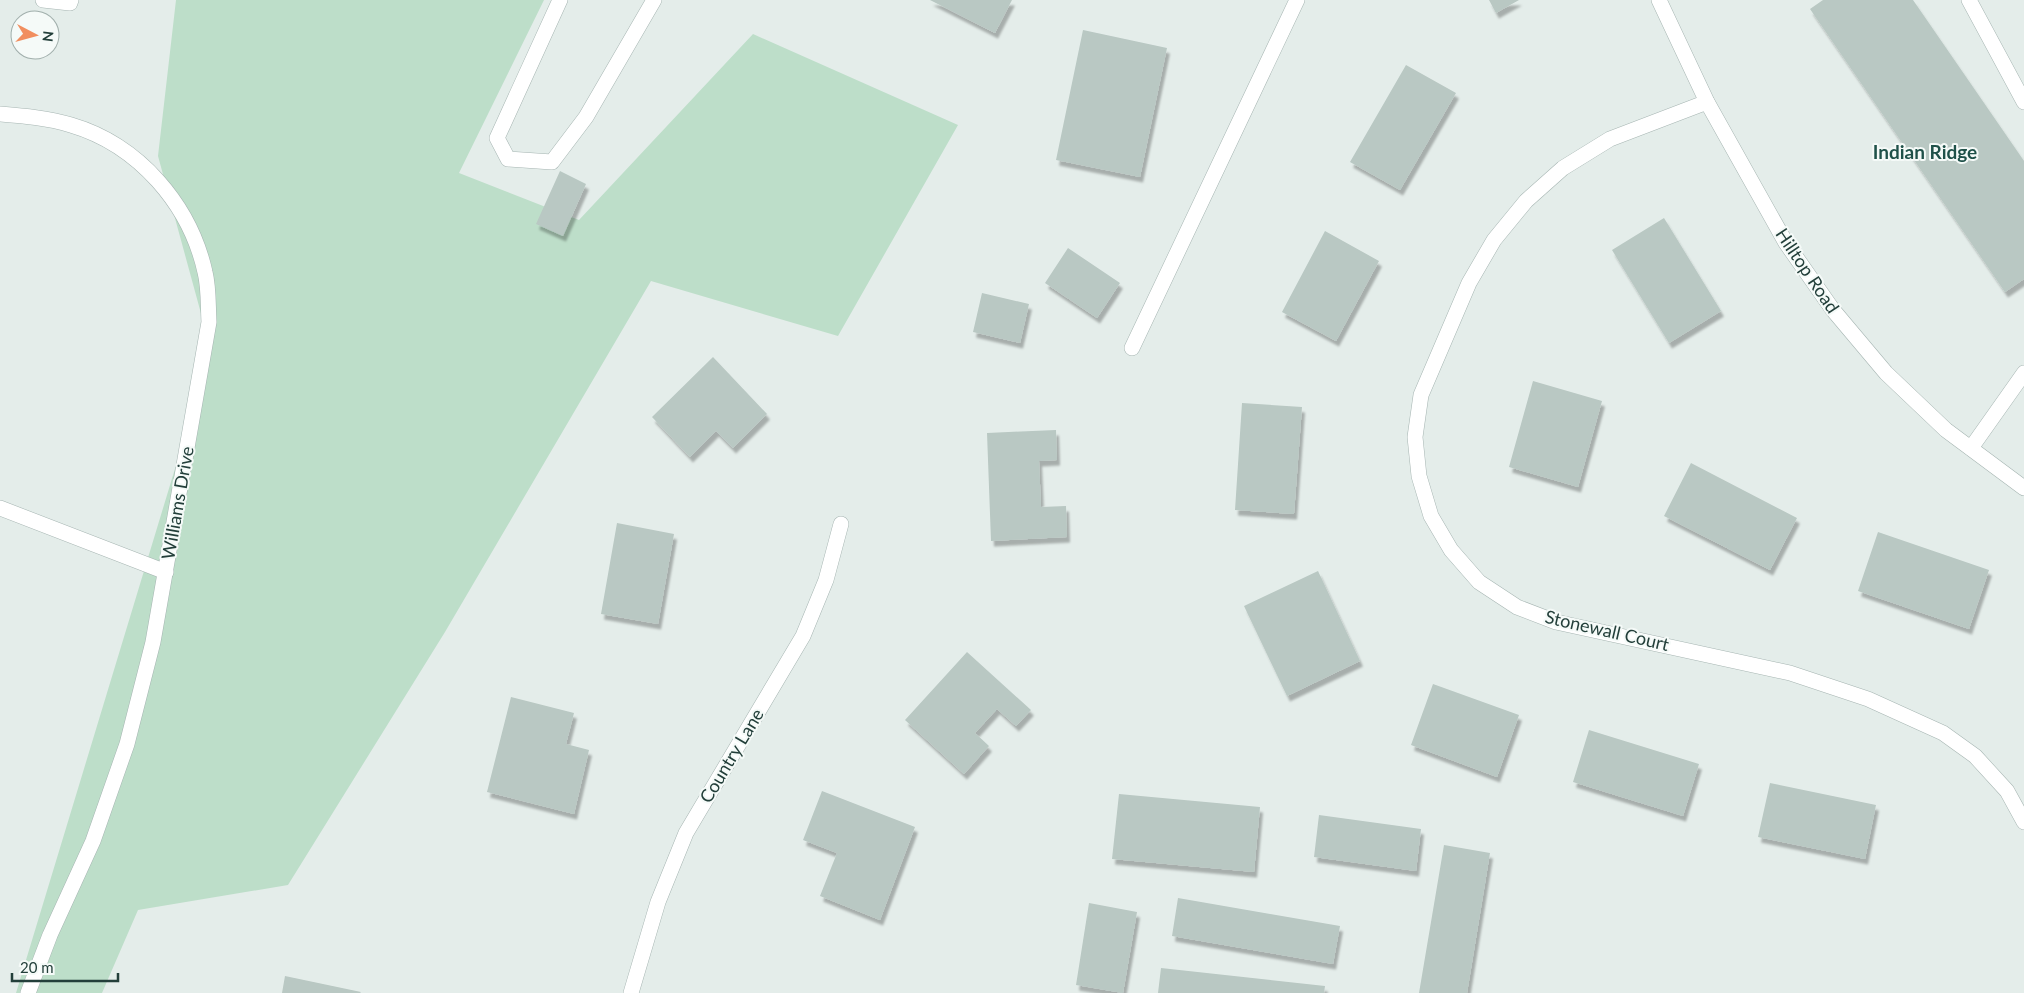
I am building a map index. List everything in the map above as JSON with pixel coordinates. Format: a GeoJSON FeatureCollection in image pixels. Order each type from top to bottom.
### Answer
{"type":"FeatureCollection","features":[{"type":"Feature","properties":{"kind":"street"},"geometry":{"type":"LineString","coordinates":[[43,0],[70,3],[70,0]]}},
{"type":"Feature","properties":{"kind":"street"},"geometry":{"type":"LineString","coordinates":[[560,0],[497,138],[508,159],[552,162],[586,117],[654,0]]}},
{"type":"Feature","properties":{"kind":"street"},"geometry":{"type":"LineString","coordinates":[[1132,348],[1297,0]]}},
{"type":"Feature","properties":{"kind":"street","name":"Hilltop Road"},"geometry":{"type":"LineString","coordinates":[[1659,0],[1707,102],[1786,243],[1833,310],[1886,373],[1946,430],[2024,488]]}},
{"type":"Feature","properties":{"kind":"street"},"geometry":{"type":"LineString","coordinates":[[1969,0],[2024,102]]}},
{"type":"Feature","properties":{"kind":"street","name":"Stonewall Court"},"geometry":{"type":"LineString","coordinates":[[1707,102],[1610,139],[1563,168],[1526,201],[1494,240],[1468,283],[1421,395],[1416,437],[1418,476],[1431,516],[1450,550],[1479,582],[1516,607],[1556,622],[1790,673],[1868,699],[1943,733],[1975,756],[2007,791],[2024,822]]}},
{"type":"Feature","properties":{"kind":"street","name":"Williams Drive"},"geometry":{"type":"LineString","coordinates":[[0,114],[37,118],[72,125],[112,143],[148,169],[174,200],[195,238],[206,274],[209,322],[154,642],[127,744],[93,841],[50,935],[28,993]]}},
{"type":"Feature","properties":{"kind":"street"},"geometry":{"type":"LineString","coordinates":[[1971,448],[2024,373]]}},
{"type":"Feature","properties":{"kind":"street"},"geometry":{"type":"LineString","coordinates":[[0,508],[166,572]]}},
{"type":"Feature","properties":{"kind":"street","name":"Country Lane"},"geometry":{"type":"LineString","coordinates":[[631,993],[658,902],[686,833],[803,636],[826,580],[841,524]]}},
{"type":"Feature","properties":{"kind":"green space"},"geometry":{"type":"Polygon","coordinates":[[[176,0],[544,0],[459,173],[579,220],[753,34],[958,125],[838,336],[651,281],[445,632],[288,885],[138,910],[102,993],[16,993],[211,350],[158,156],[176,0]]]}},
{"type":"Feature","properties":{"kind":"building"},"geometry":{"type":"Polygon","coordinates":[[[930,0],[1012,0],[995,33],[930,0]]]}},
{"type":"Feature","properties":{"kind":"building"},"geometry":{"type":"Polygon","coordinates":[[[1489,0],[1519,0],[1496,13],[1489,0]]]}},
{"type":"Feature","properties":{"kind":"building"},"geometry":{"type":"Polygon","coordinates":[[[1823,0],[1913,0],[2024,161],[2024,279],[2005,292],[1810,9],[1823,0]]]}},
{"type":"Feature","properties":{"kind":"building"},"geometry":{"type":"Polygon","coordinates":[[[1083,30],[1167,48],[1140,177],[1056,160],[1083,30]]]}},
{"type":"Feature","properties":{"kind":"building"},"geometry":{"type":"Polygon","coordinates":[[[1406,65],[1456,93],[1400,190],[1350,162],[1406,65]]]}},
{"type":"Feature","properties":{"kind":"building"},"geometry":{"type":"Polygon","coordinates":[[[560,171],[586,184],[563,236],[536,224],[560,171]]]}},
{"type":"Feature","properties":{"kind":"building"},"geometry":{"type":"Polygon","coordinates":[[[1664,218],[1721,311],[1669,343],[1612,250],[1664,218]]]}},
{"type":"Feature","properties":{"kind":"building"},"geometry":{"type":"Polygon","coordinates":[[[1325,231],[1379,261],[1336,341],[1282,312],[1325,231]]]}},
{"type":"Feature","properties":{"kind":"building"},"geometry":{"type":"Polygon","coordinates":[[[1068,248],[1120,283],[1097,318],[1045,283],[1068,248]]]}},
{"type":"Feature","properties":{"kind":"building"},"geometry":{"type":"Polygon","coordinates":[[[982,293],[1029,304],[1020,343],[973,332],[982,293]]]}},
{"type":"Feature","properties":{"kind":"building"},"geometry":{"type":"Polygon","coordinates":[[[713,357],[767,414],[733,448],[716,431],[690,457],[652,417],[713,357]]]}},
{"type":"Feature","properties":{"kind":"building"},"geometry":{"type":"Polygon","coordinates":[[[1533,381],[1602,401],[1578,487],[1509,467],[1533,381]]]}},
{"type":"Feature","properties":{"kind":"building"},"geometry":{"type":"Polygon","coordinates":[[[1242,403],[1302,407],[1294,514],[1235,510],[1242,403]]]}},
{"type":"Feature","properties":{"kind":"building"},"geometry":{"type":"Polygon","coordinates":[[[1056,430],[1057,460],[1039,461],[1041,507],[1066,506],[1067,537],[991,541],[987,433],[1056,430]]]}},
{"type":"Feature","properties":{"kind":"building"},"geometry":{"type":"Polygon","coordinates":[[[1691,463],[1797,518],[1770,570],[1664,516],[1691,463]]]}},
{"type":"Feature","properties":{"kind":"building"},"geometry":{"type":"Polygon","coordinates":[[[617,523],[674,534],[658,624],[601,614],[617,523]]]}},
{"type":"Feature","properties":{"kind":"building"},"geometry":{"type":"Polygon","coordinates":[[[1878,532],[1989,570],[1969,629],[1858,591],[1878,532]]]}},
{"type":"Feature","properties":{"kind":"building"},"geometry":{"type":"Polygon","coordinates":[[[1318,571],[1360,661],[1287,696],[1244,606],[1318,571]]]}},
{"type":"Feature","properties":{"kind":"building"},"geometry":{"type":"Polygon","coordinates":[[[967,652],[1031,710],[1016,726],[997,709],[975,733],[989,746],[964,774],[905,720],[967,652]]]}},
{"type":"Feature","properties":{"kind":"building"},"geometry":{"type":"Polygon","coordinates":[[[1433,684],[1519,715],[1497,777],[1411,745],[1433,684]]]}},
{"type":"Feature","properties":{"kind":"building"},"geometry":{"type":"Polygon","coordinates":[[[511,697],[574,713],[566,744],[589,750],[574,814],[487,792],[511,697]]]}},
{"type":"Feature","properties":{"kind":"building"},"geometry":{"type":"Polygon","coordinates":[[[1589,730],[1699,764],[1683,816],[1573,782],[1589,730]]]}},
{"type":"Feature","properties":{"kind":"building"},"geometry":{"type":"Polygon","coordinates":[[[1770,783],[1876,805],[1865,859],[1758,837],[1770,783]]]}},
{"type":"Feature","properties":{"kind":"building"},"geometry":{"type":"Polygon","coordinates":[[[822,791],[915,827],[880,920],[820,896],[837,853],[803,840],[822,791]]]}},
{"type":"Feature","properties":{"kind":"building"},"geometry":{"type":"Polygon","coordinates":[[[1119,794],[1260,807],[1254,872],[1112,859],[1119,794]]]}},
{"type":"Feature","properties":{"kind":"building"},"geometry":{"type":"Polygon","coordinates":[[[1319,815],[1421,829],[1416,871],[1314,857],[1319,815]]]}},
{"type":"Feature","properties":{"kind":"building"},"geometry":{"type":"Polygon","coordinates":[[[1444,845],[1490,853],[1467,993],[1419,993],[1444,845]]]}},
{"type":"Feature","properties":{"kind":"building"},"geometry":{"type":"Polygon","coordinates":[[[1178,898],[1340,926],[1333,964],[1172,936],[1178,898]]]}},
{"type":"Feature","properties":{"kind":"building"},"geometry":{"type":"Polygon","coordinates":[[[1089,903],[1137,912],[1123,993],[1076,985],[1089,903]]]}},
{"type":"Feature","properties":{"kind":"building"},"geometry":{"type":"Polygon","coordinates":[[[1161,968],[1325,986],[1324,993],[1158,993],[1161,968]]]}},
{"type":"Feature","properties":{"kind":"building"},"geometry":{"type":"Polygon","coordinates":[[[285,976],[361,992],[282,993],[285,976]]]}},
{"type":"Feature","properties":{"kind":"district","name":"Indian Ridge"},"geometry":{"type":"Point","coordinates":[1925,152]}}]}
